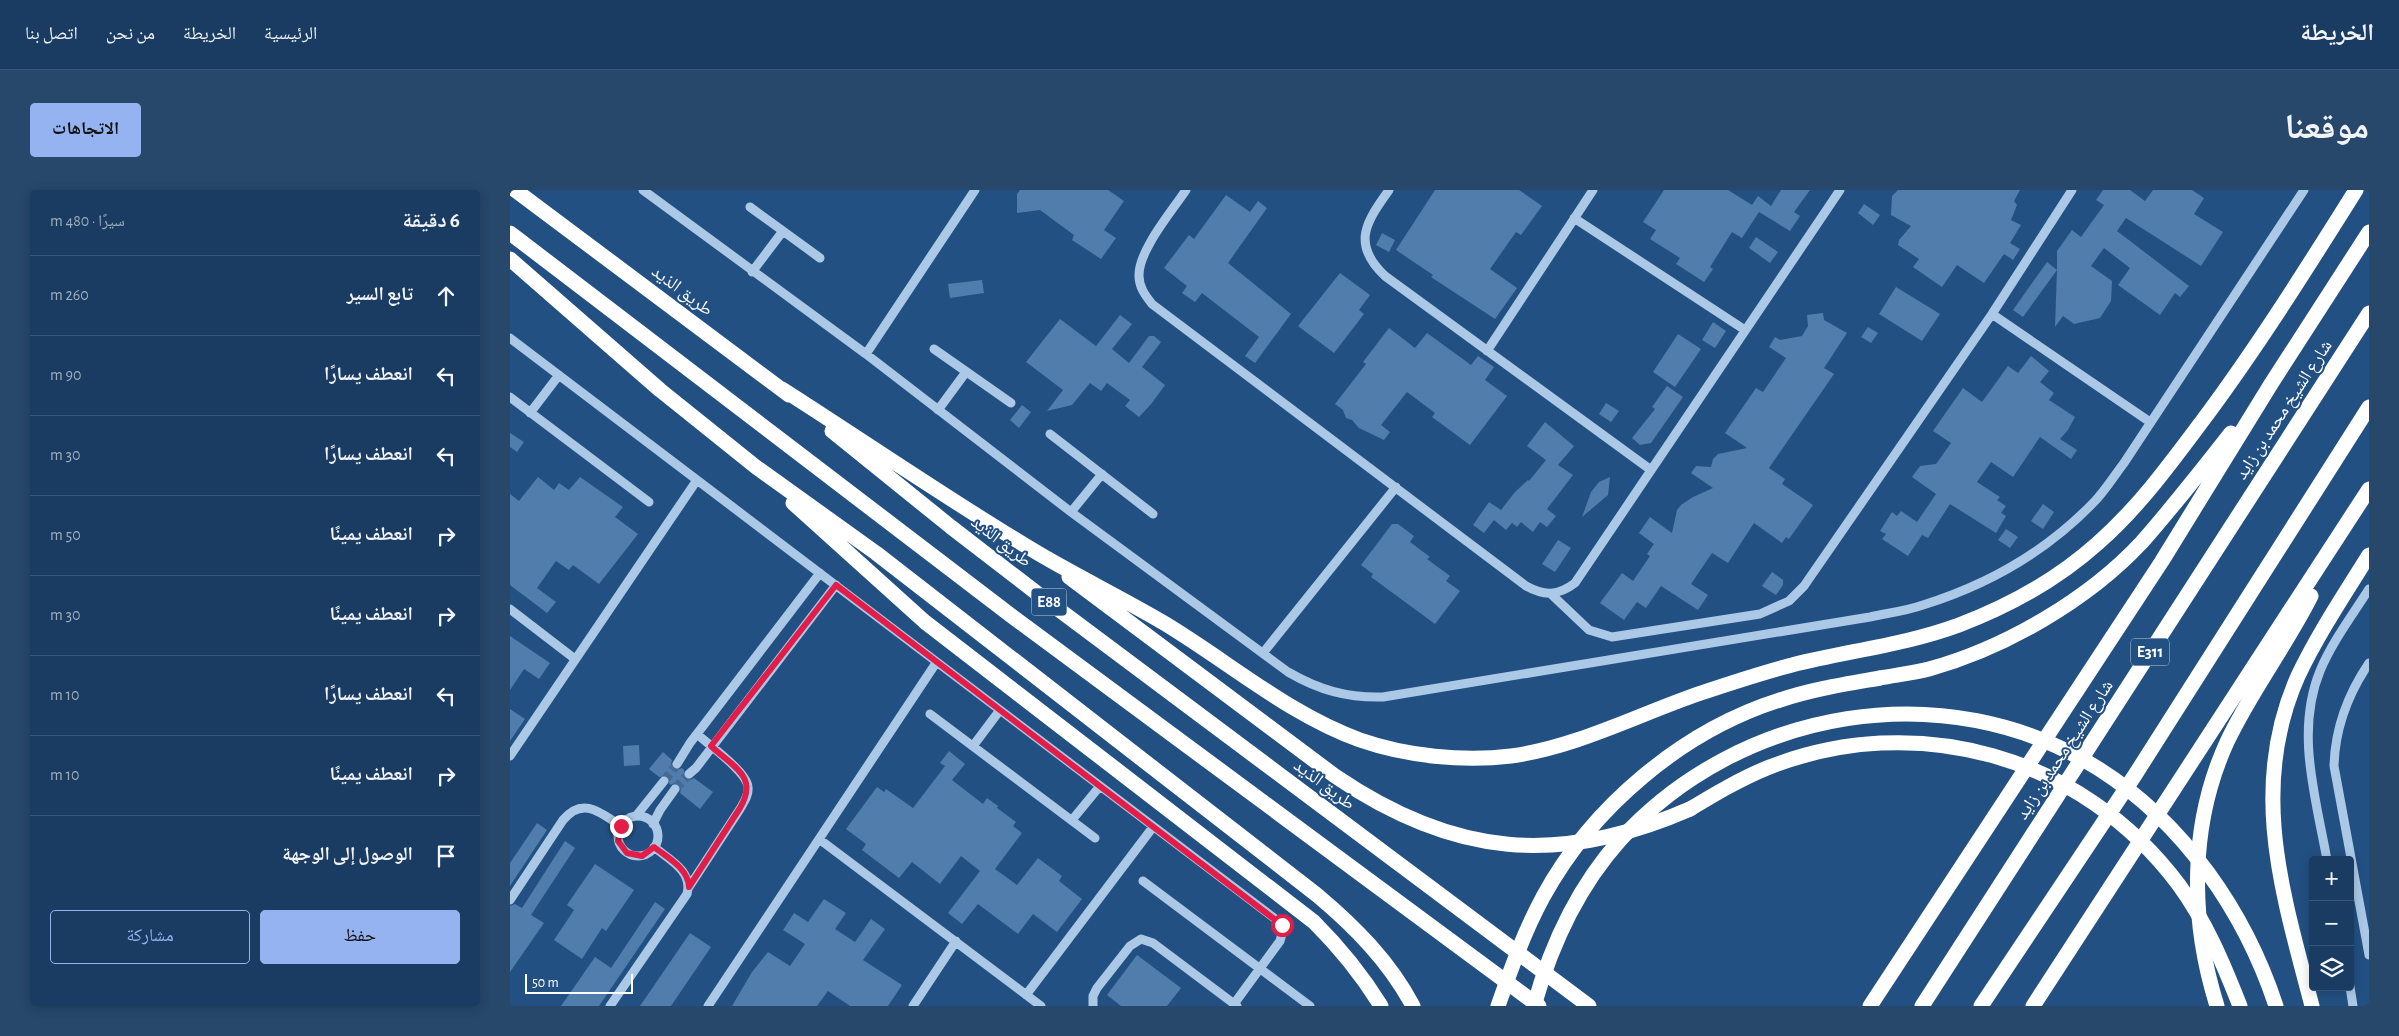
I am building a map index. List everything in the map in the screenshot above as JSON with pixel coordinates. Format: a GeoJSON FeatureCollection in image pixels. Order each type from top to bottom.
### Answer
{"type":"FeatureCollection","features":[{"type":"Feature","properties":{"kind":"highway","name":"طريق الذيد"},"geometry":{"type":"LineString","coordinates":[[515,190],[782,389],[904,490],[1030,588],[1589,1006]]}},
{"type":"Feature","properties":{"kind":"highway"},"geometry":{"type":"LineString","coordinates":[[782,389],[1033,550],[1166,624],[1230,664],[1274,697],[1318,721],[1362,740],[1414,754],[1460,757],[1511,756],[1560,744],[1731,683],[1792,665],[1906,641],[1957,626],[2006,605],[2052,578],[2094,547],[2133,510],[2167,469],[2225,390],[2281,308],[2356,190]]}},
{"type":"Feature","properties":{"kind":"highway"},"geometry":{"type":"LineString","coordinates":[[1870,1006],[2162,561],[2271,384],[2369,232]]}},
{"type":"Feature","properties":{"kind":"highway","name":"E88"},"geometry":{"type":"LineString","coordinates":[[510,233],[1013,616],[1539,1006]]}},
{"type":"Feature","properties":{"kind":"highway"},"geometry":{"type":"LineString","coordinates":[[510,259],[653,383],[756,467],[876,553],[1296,877],[1360,932],[1397,978],[1413,1006]]}},
{"type":"Feature","properties":{"kind":"highway","name":"شارع الشيخ محمد بن زايد"},"geometry":{"type":"LineString","coordinates":[[1922,1006],[2369,313]]}},
{"type":"Feature","properties":{"kind":"highway"},"geometry":{"type":"LineString","coordinates":[[1498,1006],[1517,950],[1543,897],[1571,853],[1599,820],[1642,777],[1684,746],[1730,720],[1770,704],[1829,686],[1929,668],[1985,648],[2021,632],[2064,606],[2104,577],[2141,543],[2271,384]]}},
{"type":"Feature","properties":{"kind":"highway"},"geometry":{"type":"LineString","coordinates":[[1981,1006],[2135,775],[2369,407]]}},
{"type":"Feature","properties":{"kind":"highway"},"geometry":{"type":"LineString","coordinates":[[756,467],[811,520],[926,622],[1314,922],[1341,949],[1364,979],[1381,1006]]}},
{"type":"Feature","properties":{"kind":"highway"},"geometry":{"type":"LineString","coordinates":[[2033,1006],[2369,489]]}},
{"type":"Feature","properties":{"kind":"highway"},"geometry":{"type":"LineString","coordinates":[[1033,550],[1335,776],[1370,800],[1407,818],[1446,832],[1487,842],[1554,845],[1612,837],[1652,826],[1690,809],[1727,786],[1767,768],[1808,755],[1850,746],[1893,742],[1936,743],[1972,749],[2006,760],[2040,773],[2079,794],[2130,832],[2155,857],[2198,914],[2215,946],[2240,1006]]}},
{"type":"Feature","properties":{"kind":"highway"},"geometry":{"type":"LineString","coordinates":[[2216,1002],[2204,956],[2198,913],[2197,869],[2208,800],[2216,770],[2228,741],[2292,632],[2331,550]]}},
{"type":"Feature","properties":{"kind":"highway"},"geometry":{"type":"LineString","coordinates":[[2312,1006],[2282,891],[2274,848],[2272,805],[2275,762],[2284,719],[2298,678],[2317,639],[2369,555]]}},
{"type":"Feature","properties":{"kind":"highway"},"geometry":{"type":"LineString","coordinates":[[1534,1006],[1553,948],[1571,910],[1594,874],[1649,811],[1682,785],[1718,762],[1756,744],[1795,729],[1861,716],[1920,714],[1962,718],[2003,728],[2052,745],[2099,769],[2141,799],[2178,836],[2222,893],[2256,956],[2276,1006]]}},
{"type":"Feature","properties":{"kind":"street"},"geometry":{"type":"LineString","coordinates":[[643,190],[866,354],[1071,512],[1288,672],[1324,690],[1363,698],[1383,697],[1870,617],[1921,606],[1975,586],[2013,566],[2062,532],[2095,501],[2150,422],[2304,190]]}},
{"type":"Feature","properties":{"kind":"street"},"geometry":{"type":"LineString","coordinates":[[866,354],[974,190]]}},
{"type":"Feature","properties":{"kind":"street"},"geometry":{"type":"LineString","coordinates":[[1186,190],[1140,262],[1139,277],[1143,292],[1152,304],[1526,586],[1537,592],[1551,594],[1564,591],[1575,584],[1840,190]]}},
{"type":"Feature","properties":{"kind":"street"},"geometry":{"type":"LineString","coordinates":[[1389,190],[1373,212],[1365,229],[1365,247],[1372,263],[1385,276],[1651,470]]}},
{"type":"Feature","properties":{"kind":"street"},"geometry":{"type":"LineString","coordinates":[[1487,351],[1592,190]]}},
{"type":"Feature","properties":{"kind":"street"},"geometry":{"type":"LineString","coordinates":[[1551,594],[1589,630],[1612,637],[1760,614],[1780,607],[1804,586],[1992,314],[2072,190]]}},
{"type":"Feature","properties":{"kind":"street"},"geometry":{"type":"LineString","coordinates":[[750,207],[820,258]]}},
{"type":"Feature","properties":{"kind":"street"},"geometry":{"type":"LineString","coordinates":[[1574,218],[1745,330]]}},
{"type":"Feature","properties":{"kind":"street"},"geometry":{"type":"LineString","coordinates":[[752,272],[783,231]]}},
{"type":"Feature","properties":{"kind":"street"},"geometry":{"type":"LineString","coordinates":[[1992,314],[2150,422]]}},
{"type":"Feature","properties":{"kind":"street"},"geometry":{"type":"LineString","coordinates":[[510,338],[1282,925],[1283,930],[1280,940],[1236,1005],[1153,943],[1141,939],[1130,946],[1097,988],[1093,996],[1093,1006]]}},
{"type":"Feature","properties":{"kind":"street"},"geometry":{"type":"LineString","coordinates":[[934,348],[1011,403]]}},
{"type":"Feature","properties":{"kind":"street"},"geometry":{"type":"LineString","coordinates":[[938,410],[966,372]]}},
{"type":"Feature","properties":{"kind":"street"},"geometry":{"type":"LineString","coordinates":[[530,413],[559,375]]}},
{"type":"Feature","properties":{"kind":"street"},"geometry":{"type":"LineString","coordinates":[[510,398],[649,502]]}},
{"type":"Feature","properties":{"kind":"street"},"geometry":{"type":"LineString","coordinates":[[1050,434],[1153,514]]}},
{"type":"Feature","properties":{"kind":"street"},"geometry":{"type":"LineString","coordinates":[[1071,512],[1102,474]]}},
{"type":"Feature","properties":{"kind":"street"},"geometry":{"type":"LineString","coordinates":[[510,756],[696,480]]}},
{"type":"Feature","properties":{"kind":"street"},"geometry":{"type":"LineString","coordinates":[[1264,653],[1396,487]]}},
{"type":"Feature","properties":{"kind":"street"},"geometry":{"type":"LineString","coordinates":[[677,764],[696,734],[820,573]]}},
{"type":"Feature","properties":{"kind":"street"},"geometry":{"type":"LineString","coordinates":[[689,774],[696,768],[836,585]]}},
{"type":"Feature","properties":{"kind":"street"},"geometry":{"type":"LineString","coordinates":[[2326,856],[2308,752],[2308,724],[2324,664],[2369,589]]}},
{"type":"Feature","properties":{"kind":"street"},"geometry":{"type":"LineString","coordinates":[[510,609],[575,659]]}},
{"type":"Feature","properties":{"kind":"street"},"geometry":{"type":"LineString","coordinates":[[708,1006],[936,663]]}},
{"type":"Feature","properties":{"kind":"street"},"geometry":{"type":"LineString","coordinates":[[2369,663],[2358,680],[2343,712],[2334,748],[2334,766],[2369,955]]}},
{"type":"Feature","properties":{"kind":"street"},"geometry":{"type":"LineString","coordinates":[[973,746],[1000,710]]}},
{"type":"Feature","properties":{"kind":"street"},"geometry":{"type":"LineString","coordinates":[[930,714],[1095,838]]}},
{"type":"Feature","properties":{"kind":"street"},"geometry":{"type":"LineString","coordinates":[[610,1006],[687,894],[689,887],[748,796],[749,789],[744,776],[696,734]]}},
{"type":"Feature","properties":{"kind":"street"},"geometry":{"type":"LineString","coordinates":[[636,816],[646,818],[654,824],[658,836],[654,847],[642,856],[627,853],[618,841],[621,826],[624,821],[636,816],[664,781]]}},
{"type":"Feature","properties":{"kind":"street"},"geometry":{"type":"LineString","coordinates":[[1072,820],[1100,786]]}},
{"type":"Feature","properties":{"kind":"street"},"geometry":{"type":"LineString","coordinates":[[654,824],[660,810],[676,789]]}},
{"type":"Feature","properties":{"kind":"street"},"geometry":{"type":"LineString","coordinates":[[510,900],[563,820],[574,810],[590,808],[621,826]]}},
{"type":"Feature","properties":{"kind":"street"},"geometry":{"type":"LineString","coordinates":[[1026,995],[1153,827]]}},
{"type":"Feature","properties":{"kind":"street"},"geometry":{"type":"LineString","coordinates":[[819,840],[1041,1006]]}},
{"type":"Feature","properties":{"kind":"street"},"geometry":{"type":"LineString","coordinates":[[654,847],[683,870],[687,875],[689,887]]}},
{"type":"Feature","properties":{"kind":"street"},"geometry":{"type":"LineString","coordinates":[[1143,881],[1310,1006]]}},
{"type":"Feature","properties":{"kind":"street"},"geometry":{"type":"LineString","coordinates":[[912,1006],[956,941]]}},
{"type":"Feature","properties":{"kind":"street"},"geometry":{"type":"LineString","coordinates":[[2351,991],[2353,1006]]}},
{"type":"Feature","properties":{"kind":"building"},"geometry":{"type":"Polygon","coordinates":[[[1020,190],[1108,190],[1124,201],[1104,230],[1116,238],[1101,259],[1072,240],[1074,235],[1040,210],[1017,213],[1017,194],[1020,190]]]}},
{"type":"Feature","properties":{"kind":"building"},"geometry":{"type":"Polygon","coordinates":[[[1435,190],[1519,190],[1542,206],[1521,235],[1516,232],[1490,269],[1517,288],[1495,319],[1431,277],[1433,275],[1396,250],[1435,190]]]}},
{"type":"Feature","properties":{"kind":"building"},"geometry":{"type":"Polygon","coordinates":[[[1664,190],[1728,190],[1752,205],[1758,196],[1771,206],[1781,190],[1810,190],[1794,212],[1800,216],[1790,231],[1759,212],[1742,238],[1732,232],[1710,267],[1713,269],[1704,282],[1676,264],[1680,258],[1650,239],[1656,230],[1643,222],[1664,190]]]}},
{"type":"Feature","properties":{"kind":"building"},"geometry":{"type":"Polygon","coordinates":[[[1898,190],[2020,190],[2014,201],[2017,205],[2011,220],[2021,225],[2010,243],[2020,249],[2013,260],[2004,254],[1984,283],[1957,265],[1942,287],[1913,267],[1919,259],[1898,245],[1899,240],[1911,226],[1891,215],[1892,196],[1898,190]]]}},
{"type":"Feature","properties":{"kind":"building"},"geometry":{"type":"Polygon","coordinates":[[[2103,190],[2130,190],[2145,201],[2153,190],[2192,190],[2204,198],[2194,214],[2223,232],[2201,266],[2126,218],[2117,231],[2189,286],[2180,297],[2175,293],[2160,315],[2118,285],[2130,268],[2104,248],[2091,266],[2112,281],[2111,301],[2100,318],[2074,324],[2063,316],[2055,327],[2057,251],[2072,230],[2081,237],[2104,205],[2096,200],[2103,190]]]}},
{"type":"Feature","properties":{"kind":"building"},"geometry":{"type":"Polygon","coordinates":[[[1226,195],[1250,212],[1258,201],[1267,208],[1228,263],[1291,314],[1255,363],[1245,356],[1259,337],[1202,293],[1195,302],[1182,293],[1187,286],[1164,268],[1189,235],[1194,239],[1226,195]]]}},
{"type":"Feature","properties":{"kind":"building"},"geometry":{"type":"Polygon","coordinates":[[[1864,204],[1880,215],[1873,225],[1858,213],[1864,204]]]}},
{"type":"Feature","properties":{"kind":"building"},"geometry":{"type":"Polygon","coordinates":[[[1382,233],[1395,240],[1389,252],[1376,245],[1382,233]]]}},
{"type":"Feature","properties":{"kind":"building"},"geometry":{"type":"Polygon","coordinates":[[[1756,237],[1778,252],[1770,263],[1749,248],[1756,237]]]}},
{"type":"Feature","properties":{"kind":"building"},"geometry":{"type":"Polygon","coordinates":[[[2047,262],[2057,270],[2023,317],[2013,310],[2047,262]]]}},
{"type":"Feature","properties":{"kind":"building"},"geometry":{"type":"Polygon","coordinates":[[[1340,273],[1370,295],[1359,310],[1364,314],[1334,353],[1298,326],[1340,273]]]}},
{"type":"Feature","properties":{"kind":"building"},"geometry":{"type":"Polygon","coordinates":[[[982,280],[984,293],[950,298],[948,284],[982,280]]]}},
{"type":"Feature","properties":{"kind":"building"},"geometry":{"type":"Polygon","coordinates":[[[1896,287],[1940,314],[1922,341],[1879,314],[1896,287]]]}},
{"type":"Feature","properties":{"kind":"building"},"geometry":{"type":"Polygon","coordinates":[[[1823,313],[1824,320],[1847,333],[1824,368],[1834,374],[1769,468],[1785,479],[1782,484],[1813,505],[1789,539],[1786,537],[1782,543],[1754,523],[1728,563],[1712,553],[1691,584],[1708,595],[1698,610],[1661,586],[1646,608],[1637,602],[1624,620],[1600,603],[1622,573],[1633,581],[1650,556],[1647,554],[1654,544],[1639,533],[1650,517],[1672,533],[1677,510],[1681,505],[1713,488],[1691,473],[1696,466],[1711,467],[1713,459],[1718,454],[1747,448],[1725,433],[1756,388],[1763,392],[1786,358],[1769,347],[1775,337],[1780,340],[1802,336],[1808,326],[1807,315],[1823,313]]]}},
{"type":"Feature","properties":{"kind":"building"},"geometry":{"type":"Polygon","coordinates":[[[1120,315],[1132,324],[1112,349],[1129,363],[1149,336],[1154,336],[1161,342],[1142,367],[1165,385],[1152,403],[1139,417],[1125,406],[1130,400],[1107,383],[1101,391],[1090,383],[1072,405],[1047,411],[1063,390],[1026,362],[1060,319],[1096,346],[1120,315]]]}},
{"type":"Feature","properties":{"kind":"building"},"geometry":{"type":"Polygon","coordinates":[[[1713,322],[1726,331],[1715,348],[1702,340],[1713,322]]]}},
{"type":"Feature","properties":{"kind":"building"},"geometry":{"type":"Polygon","coordinates":[[[1868,327],[1878,333],[1871,343],[1861,337],[1868,327]]]}},
{"type":"Feature","properties":{"kind":"building"},"geometry":{"type":"Polygon","coordinates":[[[1389,328],[1415,348],[1427,333],[1471,365],[1478,356],[1494,367],[1485,380],[1507,396],[1470,445],[1432,417],[1435,413],[1407,392],[1381,425],[1390,432],[1384,440],[1359,428],[1352,420],[1346,418],[1343,410],[1335,404],[1366,364],[1363,362],[1389,328]]]}},
{"type":"Feature","properties":{"kind":"building"},"geometry":{"type":"Polygon","coordinates":[[[1678,334],[1701,349],[1675,387],[1653,372],[1678,334]]]}},
{"type":"Feature","properties":{"kind":"building"},"geometry":{"type":"Polygon","coordinates":[[[2031,356],[2049,371],[2040,382],[2054,393],[2049,400],[2075,417],[2068,430],[2060,439],[2077,450],[2071,459],[2040,437],[2013,477],[1991,462],[1977,482],[2000,497],[1997,500],[2006,506],[2001,513],[2006,516],[1996,533],[1950,504],[1928,538],[1922,535],[1908,556],[1882,539],[1886,534],[1880,531],[1892,512],[1897,516],[1901,511],[1917,522],[1936,494],[1912,477],[1920,466],[1936,464],[1951,443],[1933,431],[1963,388],[1982,402],[2008,366],[2018,373],[2031,356]]]}},
{"type":"Feature","properties":{"kind":"building"},"geometry":{"type":"Polygon","coordinates":[[[1667,386],[1683,397],[1651,443],[1640,445],[1632,438],[1655,409],[1652,407],[1667,386]]]}},
{"type":"Feature","properties":{"kind":"building"},"geometry":{"type":"Polygon","coordinates":[[[1606,403],[1619,411],[1611,422],[1599,414],[1606,403]]]}},
{"type":"Feature","properties":{"kind":"building"},"geometry":{"type":"Polygon","coordinates":[[[1022,405],[1031,412],[1019,428],[1010,420],[1022,405]]]}},
{"type":"Feature","properties":{"kind":"building"},"geometry":{"type":"Polygon","coordinates":[[[1545,422],[1574,446],[1558,465],[1573,475],[1547,509],[1556,516],[1547,527],[1540,522],[1533,532],[1521,522],[1517,527],[1512,523],[1506,530],[1494,520],[1484,533],[1473,525],[1489,502],[1501,510],[1515,492],[1529,481],[1546,460],[1527,446],[1545,422]]]}},
{"type":"Feature","properties":{"kind":"building"},"geometry":{"type":"Polygon","coordinates":[[[510,433],[524,442],[517,452],[510,447],[510,433]]]}},
{"type":"Feature","properties":{"kind":"building"},"geometry":{"type":"Polygon","coordinates":[[[538,477],[554,490],[559,483],[569,490],[580,477],[623,507],[615,517],[638,534],[599,584],[573,565],[569,570],[556,561],[537,588],[556,602],[547,613],[510,585],[510,494],[519,501],[538,477]]]}},
{"type":"Feature","properties":{"kind":"building"},"geometry":{"type":"Polygon","coordinates":[[[1610,477],[1608,495],[1582,517],[1591,492],[1599,482],[1610,477]]]}},
{"type":"Feature","properties":{"kind":"building"},"geometry":{"type":"Polygon","coordinates":[[[2043,504],[2054,512],[2043,529],[2031,521],[2043,504]]]}},
{"type":"Feature","properties":{"kind":"building"},"geometry":{"type":"Polygon","coordinates":[[[1392,524],[1398,524],[1414,536],[1410,542],[1430,557],[1427,559],[1450,576],[1446,581],[1460,591],[1435,624],[1371,577],[1373,574],[1361,565],[1392,524]]]}},
{"type":"Feature","properties":{"kind":"building"},"geometry":{"type":"Polygon","coordinates":[[[2006,529],[2018,537],[2010,548],[1998,540],[2006,529]]]}},
{"type":"Feature","properties":{"kind":"building"},"geometry":{"type":"Polygon","coordinates":[[[1558,540],[1571,548],[1555,572],[1542,564],[1558,540]]]}},
{"type":"Feature","properties":{"kind":"building"},"geometry":{"type":"Polygon","coordinates":[[[1772,572],[1783,580],[1783,585],[1776,595],[1762,586],[1772,572]]]}},
{"type":"Feature","properties":{"kind":"building"},"geometry":{"type":"Polygon","coordinates":[[[510,636],[550,663],[539,679],[524,669],[510,690],[510,636]]]}},
{"type":"Feature","properties":{"kind":"building"},"geometry":{"type":"Polygon","coordinates":[[[510,709],[525,719],[510,741],[510,709]]]}},
{"type":"Feature","properties":{"kind":"building"},"geometry":{"type":"Polygon","coordinates":[[[639,745],[640,765],[624,766],[623,746],[639,745]]]}},
{"type":"Feature","properties":{"kind":"building"},"geometry":{"type":"Polygon","coordinates":[[[949,751],[965,764],[952,780],[983,804],[987,798],[998,806],[997,808],[1016,822],[1013,826],[1022,833],[995,869],[1017,885],[1038,858],[1062,876],[1059,881],[1082,899],[1057,932],[1033,914],[1018,934],[978,904],[962,924],[948,913],[980,871],[961,856],[940,884],[912,862],[899,878],[862,850],[866,844],[846,829],[877,787],[884,792],[886,789],[913,808],[945,766],[940,763],[949,751]]]}},
{"type":"Feature","properties":{"kind":"building"},"geometry":{"type":"Polygon","coordinates":[[[663,752],[672,760],[673,769],[682,768],[685,778],[690,780],[694,778],[713,792],[700,809],[680,793],[679,784],[670,785],[667,776],[659,777],[649,769],[663,752]]]}},
{"type":"Feature","properties":{"kind":"building"},"geometry":{"type":"Polygon","coordinates":[[[537,823],[547,830],[510,886],[510,863],[537,823]]]}},
{"type":"Feature","properties":{"kind":"building"},"geometry":{"type":"Polygon","coordinates":[[[565,841],[575,848],[531,915],[544,923],[510,972],[510,906],[515,904],[522,908],[565,841]]]}},
{"type":"Feature","properties":{"kind":"building"},"geometry":{"type":"Polygon","coordinates":[[[595,864],[634,890],[606,931],[602,928],[582,959],[554,940],[574,910],[567,905],[595,864]]]}},
{"type":"Feature","properties":{"kind":"building"},"geometry":{"type":"Polygon","coordinates":[[[824,899],[846,913],[835,929],[855,942],[871,919],[885,929],[863,960],[902,985],[888,1006],[850,1006],[828,991],[817,1006],[732,1006],[752,972],[768,952],[790,966],[805,944],[783,930],[794,913],[808,922],[824,899]]]}},
{"type":"Feature","properties":{"kind":"building"},"geometry":{"type":"Polygon","coordinates":[[[655,902],[665,909],[599,1006],[561,1006],[595,957],[611,968],[655,902]]]}},
{"type":"Feature","properties":{"kind":"building"},"geometry":{"type":"Polygon","coordinates":[[[690,933],[711,947],[671,1006],[640,1006],[690,933]]]}},
{"type":"Feature","properties":{"kind":"building"},"geometry":{"type":"Polygon","coordinates":[[[1137,955],[1181,988],[1167,1006],[1121,1006],[1107,995],[1137,955]]]}},
{"type":"Feature","properties":{"kind":"tunnel"},"geometry":{"type":"LineString","coordinates":[[664,781],[677,764]]}},
{"type":"Feature","properties":{"kind":"tunnel"},"geometry":{"type":"LineString","coordinates":[[675,789],[689,774]]}},
{"type":"Feature","properties":{"kind":"route"},"geometry":{"type":"LineString","coordinates":[[621,826],[618,833],[618,841],[627,853],[634,856],[642,856],[649,853],[654,847],[683,870],[687,875],[689,887],[748,796],[749,789],[744,776],[711,746],[836,585],[1282,925]]}}]}
